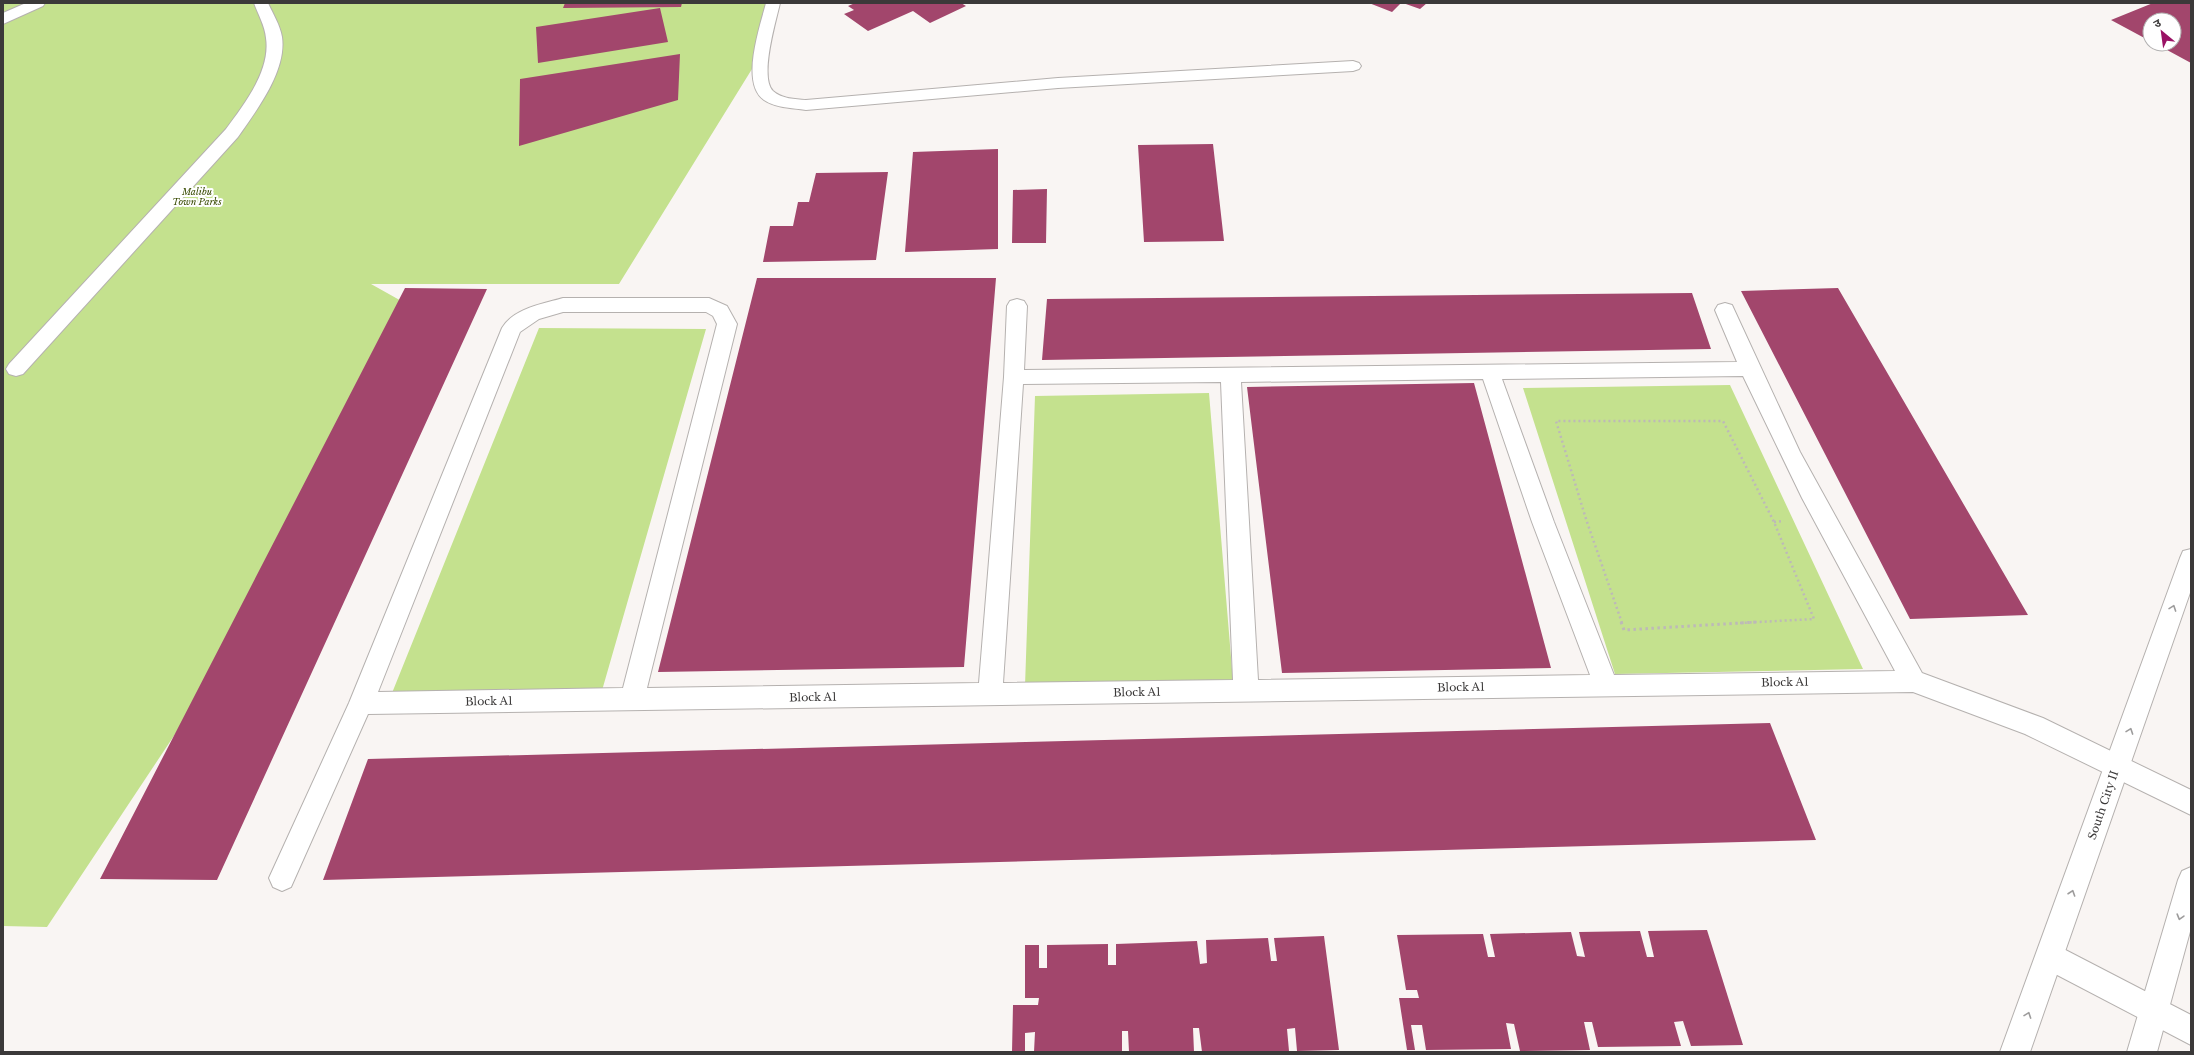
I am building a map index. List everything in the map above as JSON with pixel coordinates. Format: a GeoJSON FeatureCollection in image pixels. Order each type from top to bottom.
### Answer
{"type":"FeatureCollection","features":[{"type":"Feature","properties":{"kind":"street"},"geometry":{"type":"LineString","coordinates":[[3,20],[38,3]]}},
{"type":"Feature","properties":{"kind":"street"},"geometry":{"type":"LineString","coordinates":[[16,369],[232,133],[260,93],[274,49],[271,27],[261,3]]}},
{"type":"Feature","properties":{"kind":"street"},"geometry":{"type":"LineString","coordinates":[[773,3],[759,72],[762,88],[766,93],[780,101],[806,105],[1058,83],[1353,66]]}},
{"type":"Feature","properties":{"kind":"street"},"geometry":{"type":"LineString","coordinates":[[282,878],[361,703],[512,328],[532,314],[563,305],[709,305],[720,311],[727,324],[632,699]]}},
{"type":"Feature","properties":{"kind":"street"},"geometry":{"type":"LineString","coordinates":[[990,694],[1014,377],[1017,306]]}},
{"type":"Feature","properties":{"kind":"street"},"geometry":{"type":"LineString","coordinates":[[1725,310],[1748,369],[1823,517],[1913,681],[2034,726],[2118,765],[2191,803]]}},
{"type":"Feature","properties":{"kind":"street"},"geometry":{"type":"LineString","coordinates":[[1014,377],[1748,369]]}},
{"type":"Feature","properties":{"kind":"street"},"geometry":{"type":"LineString","coordinates":[[1490,372],[1543,522],[1606,685]]}},
{"type":"Feature","properties":{"kind":"street"},"geometry":{"type":"LineString","coordinates":[[1231,374],[1246,690]]}},
{"type":"Feature","properties":{"kind":"street","name":"South City II"},"geometry":{"type":"LineString","coordinates":[[2015,1052],[2191,558]]}},
{"type":"Feature","properties":{"kind":"street","name":"Block A1"},"geometry":{"type":"LineString","coordinates":[[361,703],[1913,681]]}},
{"type":"Feature","properties":{"kind":"street"},"geometry":{"type":"LineString","coordinates":[[2142,1052],[2191,880]]}},
{"type":"Feature","properties":{"kind":"street"},"geometry":{"type":"LineString","coordinates":[[2050,956],[2191,1031]]}},
{"type":"Feature","properties":{"kind":"path"},"geometry":{"type":"LineString","coordinates":[[1723,421],[1774,522],[1814,619],[1624,630],[1586,519],[1556,422],[1723,421]]}},
{"type":"Feature","properties":{"kind":"green space","name":"Malibu Town Parks"},"geometry":{"type":"Polygon","coordinates":[[[3,3],[769,3],[752,69],[619,284],[371,284],[446,326],[47,927],[3,926],[3,3]]]}},
{"type":"Feature","properties":{"kind":"green space"},"geometry":{"type":"Polygon","coordinates":[[[539,328],[706,329],[601,694],[390,698],[539,328]]]}},
{"type":"Feature","properties":{"kind":"green space"},"geometry":{"type":"Polygon","coordinates":[[[1730,385],[1863,669],[1615,674],[1523,388],[1730,385]]]}},
{"type":"Feature","properties":{"kind":"green space"},"geometry":{"type":"Polygon","coordinates":[[[1209,393],[1233,681],[1025,686],[1035,396],[1209,393]]]}},
{"type":"Feature","properties":{"kind":"building"},"geometry":{"type":"Polygon","coordinates":[[[565,3],[682,3],[681,7],[563,8],[565,3]]]}},
{"type":"Feature","properties":{"kind":"building"},"geometry":{"type":"Polygon","coordinates":[[[855,3],[961,3],[966,6],[930,23],[913,11],[868,31],[844,14],[854,10],[848,6],[855,3]]]}},
{"type":"Feature","properties":{"kind":"building"},"geometry":{"type":"Polygon","coordinates":[[[1369,3],[1401,3],[1392,12],[1369,3]]]}},
{"type":"Feature","properties":{"kind":"building"},"geometry":{"type":"Polygon","coordinates":[[[1403,3],[1427,3],[1420,9],[1403,3]]]}},
{"type":"Feature","properties":{"kind":"building"},"geometry":{"type":"Polygon","coordinates":[[[2153,3],[2191,3],[2191,63],[2171,52],[2182,52],[2182,12],[2142,12],[2142,37],[2111,20],[2153,3]]]}},
{"type":"Feature","properties":{"kind":"building"},"geometry":{"type":"Polygon","coordinates":[[[660,8],[668,42],[538,63],[536,27],[660,8]]]}},
{"type":"Feature","properties":{"kind":"building"},"geometry":{"type":"Polygon","coordinates":[[[680,54],[678,100],[519,146],[520,79],[680,54]]]}},
{"type":"Feature","properties":{"kind":"building"},"geometry":{"type":"Polygon","coordinates":[[[1213,144],[1224,241],[1144,242],[1138,145],[1213,144]]]}},
{"type":"Feature","properties":{"kind":"building"},"geometry":{"type":"Polygon","coordinates":[[[998,149],[998,249],[905,252],[913,152],[998,149]]]}},
{"type":"Feature","properties":{"kind":"building"},"geometry":{"type":"Polygon","coordinates":[[[888,172],[876,260],[763,262],[770,226],[793,226],[798,202],[809,202],[816,173],[888,172]]]}},
{"type":"Feature","properties":{"kind":"building"},"geometry":{"type":"Polygon","coordinates":[[[1047,189],[1046,243],[1012,243],[1013,190],[1047,189]]]}},
{"type":"Feature","properties":{"kind":"building"},"geometry":{"type":"Polygon","coordinates":[[[757,278],[996,278],[964,667],[658,672],[757,278]]]}},
{"type":"Feature","properties":{"kind":"building"},"geometry":{"type":"Polygon","coordinates":[[[405,288],[487,289],[217,880],[100,879],[405,288]]]}},
{"type":"Feature","properties":{"kind":"building"},"geometry":{"type":"Polygon","coordinates":[[[1838,288],[2028,615],[1910,619],[1741,291],[1838,288]]]}},
{"type":"Feature","properties":{"kind":"building"},"geometry":{"type":"Polygon","coordinates":[[[1692,293],[1711,349],[1042,360],[1047,299],[1692,293]]]}},
{"type":"Feature","properties":{"kind":"building"},"geometry":{"type":"Polygon","coordinates":[[[1474,383],[1551,668],[1282,673],[1247,387],[1474,383]]]}},
{"type":"Feature","properties":{"kind":"building"},"geometry":{"type":"Polygon","coordinates":[[[1770,723],[1816,840],[323,880],[368,759],[1770,723]]]}},
{"type":"Feature","properties":{"kind":"building"},"geometry":{"type":"Polygon","coordinates":[[[1707,930],[1743,1045],[1691,1046],[1683,1021],[1674,1022],[1681,1046],[1598,1047],[1592,1022],[1584,1022],[1590,1050],[1520,1051],[1514,1024],[1506,1023],[1511,1049],[1426,1050],[1422,1025],[1411,1025],[1415,1050],[1407,1050],[1399,998],[1419,998],[1417,990],[1406,990],[1397,935],[1483,934],[1488,957],[1495,957],[1490,934],[1571,932],[1577,956],[1585,957],[1579,932],[1640,931],[1647,957],[1654,957],[1648,931],[1707,930]]]}},
{"type":"Feature","properties":{"kind":"building"},"geometry":{"type":"Polygon","coordinates":[[[1324,936],[1339,1050],[1297,1051],[1295,1028],[1287,1029],[1289,1051],[1202,1052],[1199,1028],[1193,1028],[1194,1052],[1129,1052],[1128,1031],[1122,1031],[1122,1052],[1034,1052],[1035,1032],[1025,1033],[1025,1052],[1012,1052],[1013,1005],[1038,1005],[1039,998],[1025,998],[1025,945],[1039,945],[1039,968],[1047,968],[1047,945],[1108,944],[1108,965],[1116,965],[1116,944],[1197,941],[1200,964],[1207,963],[1206,940],[1268,938],[1271,961],[1277,961],[1274,938],[1324,936]]]}}]}
